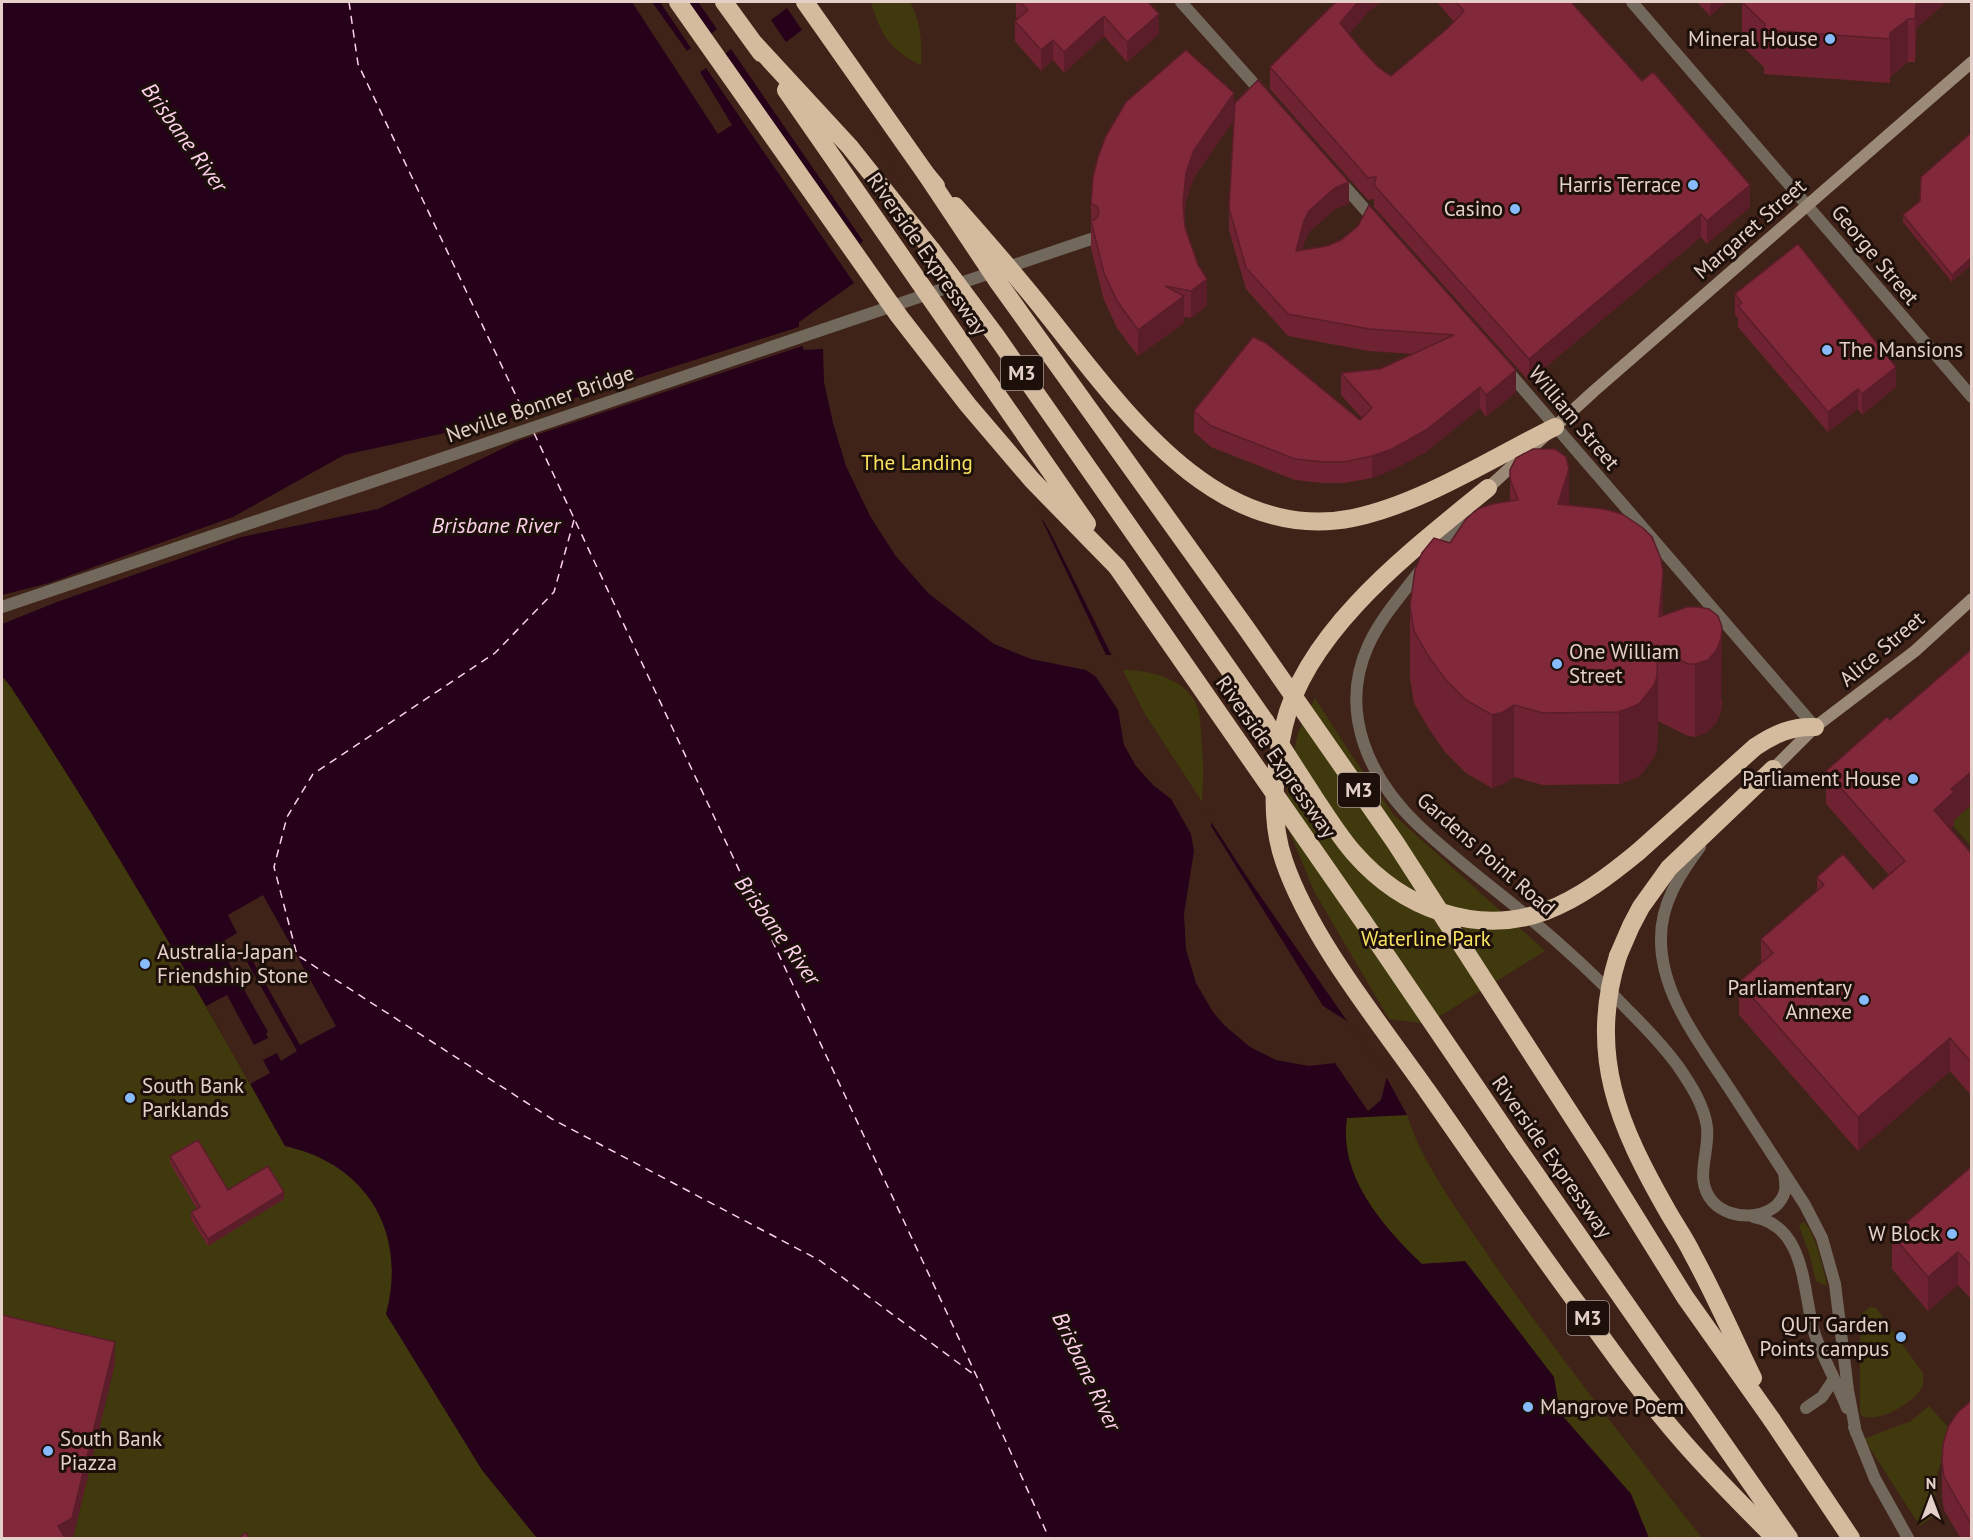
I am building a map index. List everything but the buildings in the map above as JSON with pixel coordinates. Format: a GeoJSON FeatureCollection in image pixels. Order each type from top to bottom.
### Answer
{"type":"FeatureCollection","features":[{"type":"Feature","properties":{"kind":"highway","name":"M3"},"geometry":{"type":"LineString","coordinates":[[678,2],[899,316],[968,405],[1032,480],[1117,567]]}},
{"type":"Feature","properties":{"kind":"highway","name":"Riverside Expressway"},"geometry":{"type":"LineString","coordinates":[[724,2],[1363,921],[1789,1539]]}},
{"type":"Feature","properties":{"kind":"highway","name":"Riverside Expressway"},"geometry":{"type":"LineString","coordinates":[[805,2],[926,174],[998,282],[1246,627],[1395,842],[1685,1297],[1772,1420],[1851,1539]]}},
{"type":"Feature","properties":{"kind":"highway","name":"M3"},"geometry":{"type":"LineString","coordinates":[[754,44],[869,170],[990,328],[1223,659],[1331,823],[1364,864],[1388,884],[1424,907],[1463,919],[1493,921],[1532,915],[1558,906],[1595,884],[1638,852],[1755,747],[1778,733],[1815,727]]}},
{"type":"Feature","properties":{"kind":"highway","name":"M3"},"geometry":{"type":"LineString","coordinates":[[926,174],[1028,289],[1127,411],[1162,448],[1197,478],[1228,498],[1273,515],[1311,520],[1352,518],[1421,494],[1555,427]]}},
{"type":"Feature","properties":{"kind":"highway","name":"M3"},"geometry":{"type":"LineString","coordinates":[[1488,488],[1419,545],[1372,589],[1336,627],[1311,661],[1296,689],[1284,722],[1277,765],[1275,808],[1279,843],[1291,879],[1345,974],[1539,1250],[1617,1358],[1684,1443],[1775,1539]]}},
{"type":"Feature","properties":{"kind":"highway","name":"M3"},"geometry":{"type":"LineString","coordinates":[[1772,1420],[1705,1277],[1635,1151],[1616,1104],[1608,1070],[1605,1028],[1609,994],[1618,956],[1631,926],[1660,879],[1773,769]]}},
{"type":"Feature","properties":{"kind":"main road","name":"Margaret Street"},"geometry":{"type":"LineString","coordinates":[[1555,427],[1971,62]]}},
{"type":"Feature","properties":{"kind":"main road","name":"M3"},"geometry":{"type":"LineString","coordinates":[[1488,488],[1555,427]]}},
{"type":"Feature","properties":{"kind":"main road","name":"Alice Street"},"geometry":{"type":"LineString","coordinates":[[1815,727],[1915,651],[1971,598]]}},
{"type":"Feature","properties":{"kind":"main road","name":"M3"},"geometry":{"type":"LineString","coordinates":[[1773,769],[1815,727]]}},
{"type":"Feature","properties":{"kind":"street"},"geometry":{"type":"LineString","coordinates":[[1181,2],[1269,101]]}},
{"type":"Feature","properties":{"kind":"street","name":"George Street"},"geometry":{"type":"LineString","coordinates":[[1632,2],[1971,397]]}},
{"type":"Feature","properties":{"kind":"street"},"geometry":{"type":"LineString","coordinates":[[1330,171],[1383,230]]}},
{"type":"Feature","properties":{"kind":"street","name":"Neville Bonner Bridge"},"geometry":{"type":"LineString","coordinates":[[2,607],[1091,238]]}},
{"type":"Feature","properties":{"kind":"street","name":"William Street"},"geometry":{"type":"LineString","coordinates":[[1497,358],[1815,727]]}},
{"type":"Feature","properties":{"kind":"street","name":"Gardens Point Road"},"geometry":{"type":"LineString","coordinates":[[1488,488],[1399,598],[1368,646],[1359,671],[1357,688],[1358,717],[1364,746],[1382,782],[1410,817],[1456,859],[1572,956],[1617,998],[1661,1045],[1693,1088],[1704,1115],[1708,1135],[1703,1178],[1708,1196],[1721,1209],[1770,1221],[1782,1229],[1791,1242],[1801,1270],[1814,1333],[1875,1479],[1908,1539]]}},
{"type":"Feature","properties":{"kind":"street","name":"Gardens Point Road"},"geometry":{"type":"LineString","coordinates":[[1773,769],[1715,830],[1683,871],[1666,905],[1660,938],[1666,975],[1683,1014],[1816,1224],[1828,1254],[1835,1284],[1856,1433]]}},
{"type":"Feature","properties":{"kind":"street"},"geometry":{"type":"LineString","coordinates":[[1746,1215],[1765,1212],[1777,1204],[1786,1188],[1784,1173]]}},
{"type":"Feature","properties":{"kind":"street"},"geometry":{"type":"LineString","coordinates":[[1806,1408],[1822,1397],[1834,1379]]}},
{"type":"Feature","properties":{"kind":"green space"},"geometry":{"type":"Polygon","coordinates":[[[871,2],[910,2],[920,32],[921,65],[901,54],[888,40],[878,23],[871,2]]]}},
{"type":"Feature","properties":{"kind":"green space"},"geometry":{"type":"Polygon","coordinates":[[[1117,671],[1146,672],[1168,679],[1178,684],[1194,699],[1200,718],[1203,756],[1200,821],[1117,671]]]}},
{"type":"Feature","properties":{"kind":"green space","name":"South Bank Parklands"},"geometry":{"type":"Polygon","coordinates":[[[2,676],[118,856],[285,1146],[314,1155],[339,1168],[359,1185],[375,1206],[386,1229],[391,1255],[391,1284],[386,1314],[482,1470],[537,1538],[2,1538],[2,676]]]}},
{"type":"Feature","properties":{"kind":"green space","name":"Waterline Park"},"geometry":{"type":"Polygon","coordinates":[[[1315,698],[1394,815],[1545,951],[1427,1024],[1389,1019],[1314,891],[1289,830],[1287,786],[1298,733],[1315,698]]]}},
{"type":"Feature","properties":{"kind":"green space"},"geometry":{"type":"Polygon","coordinates":[[[1971,805],[1971,846],[1951,823],[1971,805]]]}},
{"type":"Feature","properties":{"kind":"green space"},"geometry":{"type":"Polygon","coordinates":[[[1407,1115],[1430,1167],[1483,1248],[1563,1359],[1702,1538],[1649,1538],[1631,1494],[1560,1413],[1553,1377],[1433,1262],[1422,1264],[1393,1234],[1366,1199],[1349,1160],[1346,1139],[1347,1118],[1407,1115]]]}},
{"type":"Feature","properties":{"kind":"green space"},"geometry":{"type":"Polygon","coordinates":[[[1803,1222],[1815,1242],[1827,1286],[1816,1281],[1799,1226],[1803,1222]]]}},
{"type":"Feature","properties":{"kind":"green space"},"geometry":{"type":"Polygon","coordinates":[[[1870,1307],[1876,1308],[1923,1373],[1922,1387],[1912,1399],[1895,1410],[1877,1417],[1862,1416],[1860,1413],[1860,1315],[1870,1307]]]}},
{"type":"Feature","properties":{"kind":"green space"},"geometry":{"type":"Polygon","coordinates":[[[1929,1406],[1957,1437],[1946,1451],[1939,1468],[1935,1492],[1935,1515],[1920,1526],[1864,1439],[1911,1421],[1929,1406]]]}},
{"type":"Feature","properties":{"kind":"water","name":"Brisbane River"},"geometry":{"type":"Polygon","coordinates":[[[2,2],[793,2],[978,405],[1051,534],[1142,716],[1245,874],[1388,1080],[1407,1115],[1347,1118],[1346,1139],[1349,1160],[1366,1199],[1393,1234],[1422,1264],[1465,1261],[1554,1377],[1560,1413],[1631,1494],[1649,1538],[537,1538],[482,1470],[386,1314],[391,1284],[391,1256],[385,1230],[374,1206],[359,1186],[338,1168],[314,1155],[285,1146],[118,857],[2,676],[2,2]]]}},
{"type":"Feature","properties":{"kind":"pier","name":"The Landing"},"geometry":{"type":"Polygon","coordinates":[[[632,2],[652,2],[687,51],[691,48],[660,2],[689,2],[711,34],[717,29],[698,2],[797,2],[873,118],[942,287],[981,404],[1050,528],[1041,518],[1106,655],[1115,655],[1145,714],[1212,817],[1211,826],[1323,1006],[1350,1023],[1387,1076],[1381,1100],[1368,1111],[1335,1063],[1309,1066],[1276,1060],[1250,1047],[1224,1025],[1213,1012],[1196,983],[1186,949],[1184,914],[1194,851],[1191,834],[1171,799],[1153,785],[1136,766],[1124,745],[1118,710],[1096,677],[1086,670],[1031,659],[994,644],[928,593],[895,555],[870,516],[846,466],[824,382],[823,349],[804,350],[802,346],[518,441],[378,509],[241,537],[57,602],[2,624],[2,595],[49,583],[233,517],[344,455],[509,419],[799,327],[799,322],[854,283],[706,68],[700,72],[732,125],[718,134],[632,2]],[[787,8],[771,20],[786,42],[802,30],[787,8]],[[731,49],[725,54],[860,244],[863,241],[731,49]]]}},
{"type":"Feature","properties":{"kind":"pier"},"geometry":{"type":"Polygon","coordinates":[[[263,895],[336,1026],[300,1045],[246,949],[241,951],[297,1051],[281,1061],[277,1053],[263,1060],[270,1073],[250,1084],[206,1006],[227,995],[254,1045],[268,1038],[266,1033],[268,1032],[221,949],[224,941],[237,933],[228,915],[263,895]]]}},
{"type":"Feature","properties":{"kind":"ferry route"},"geometry":{"type":"LineString","coordinates":[[349,2],[358,64],[529,423]]}},
{"type":"Feature","properties":{"kind":"ferry route"},"geometry":{"type":"LineString","coordinates":[[534,433],[977,1377],[1049,1538]]}},
{"type":"Feature","properties":{"kind":"ferry route"},"geometry":{"type":"LineString","coordinates":[[574,520],[554,592],[495,653],[313,774],[287,817],[274,867],[297,955],[552,1119],[819,1260],[976,1376]]}},
{"type":"Feature","properties":{"kind":"place","name":"Mineral House"},"geometry":{"type":"Point","coordinates":[1830,39]}},
{"type":"Feature","properties":{"kind":"place","name":"Harris Terrace"},"geometry":{"type":"Point","coordinates":[1693,185]}},
{"type":"Feature","properties":{"kind":"place","name":"Casino"},"geometry":{"type":"Point","coordinates":[1515,209]}},
{"type":"Feature","properties":{"kind":"place","name":"The Mansions"},"geometry":{"type":"Point","coordinates":[1827,350]}},
{"type":"Feature","properties":{"kind":"place","name":"One William Street"},"geometry":{"type":"Point","coordinates":[1557,664]}},
{"type":"Feature","properties":{"kind":"place","name":"Parliament House"},"geometry":{"type":"Point","coordinates":[1913,779]}},
{"type":"Feature","properties":{"kind":"place","name":"Australia-Japan Friendship Stone"},"geometry":{"type":"Point","coordinates":[145,964]}},
{"type":"Feature","properties":{"kind":"place","name":"Parliamentary Annexe"},"geometry":{"type":"Point","coordinates":[1864,1000]}},
{"type":"Feature","properties":{"kind":"place","name":"South Bank Parklands"},"geometry":{"type":"Point","coordinates":[130,1098]}},
{"type":"Feature","properties":{"kind":"place","name":"W Block"},"geometry":{"type":"Point","coordinates":[1952,1234]}},
{"type":"Feature","properties":{"kind":"place","name":"QUT Garden Points campus"},"geometry":{"type":"Point","coordinates":[1901,1337]}},
{"type":"Feature","properties":{"kind":"place","name":"Mangrove Poem"},"geometry":{"type":"Point","coordinates":[1528,1407]}},
{"type":"Feature","properties":{"kind":"place","name":"South Bank Piazza"},"geometry":{"type":"Point","coordinates":[48,1451]}}]}
